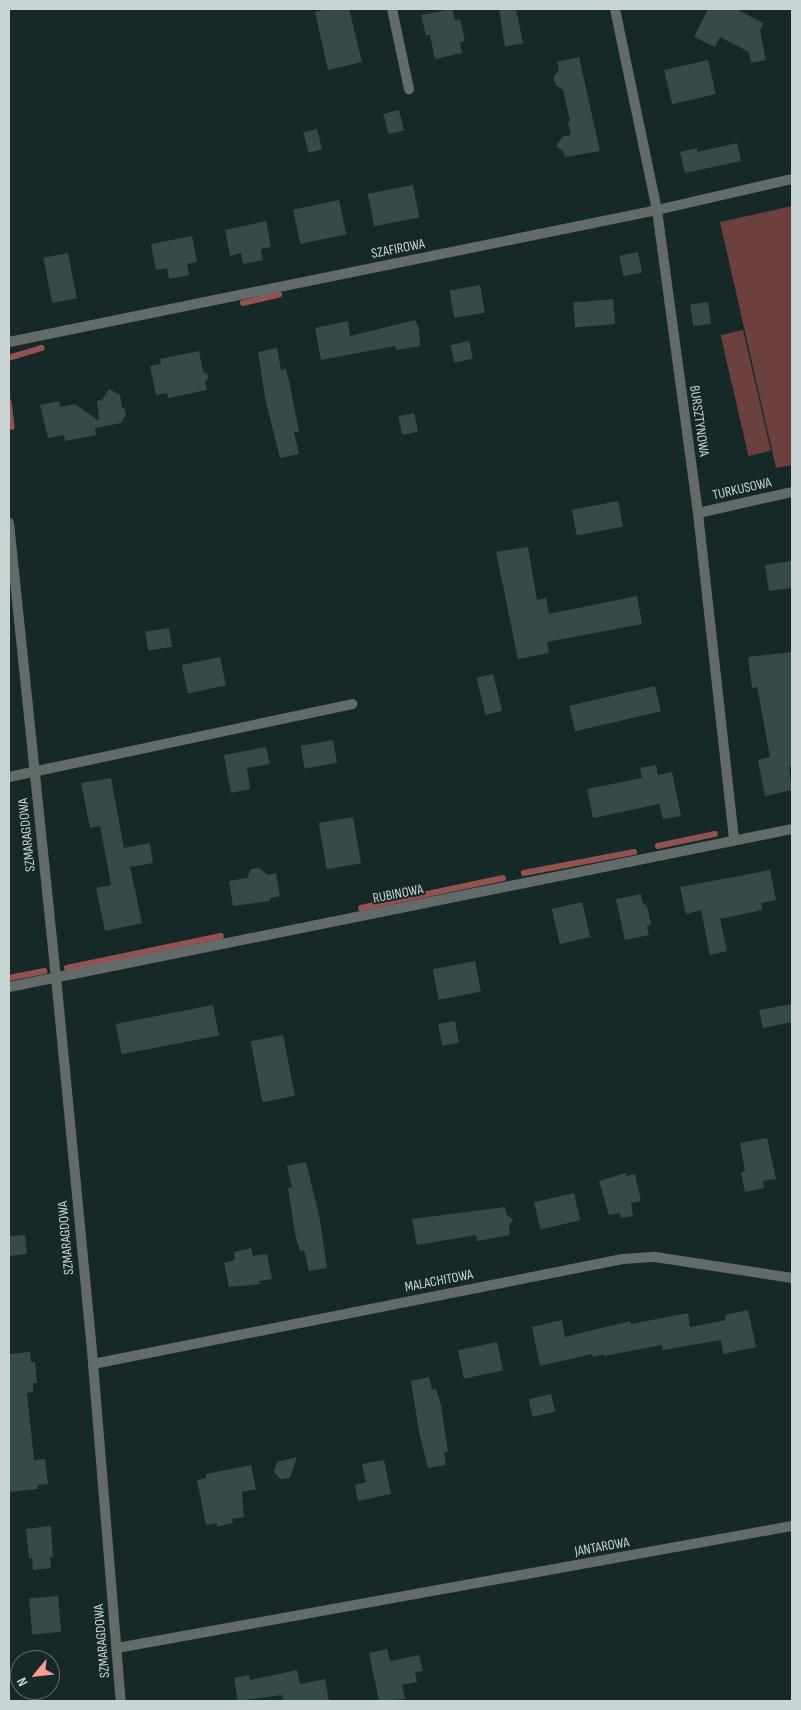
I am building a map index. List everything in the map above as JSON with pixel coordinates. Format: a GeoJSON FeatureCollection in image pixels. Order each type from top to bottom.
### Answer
{"type":"FeatureCollection","features":[{"type":"Feature","properties":{"kind":"street"},"geometry":{"type":"LineString","coordinates":[[392,9],[409,89]]}},
{"type":"Feature","properties":{"kind":"street","name":"BURSZTYNOWA"},"geometry":{"type":"LineString","coordinates":[[615,9],[657,210],[698,513],[734,840]]}},
{"type":"Feature","properties":{"kind":"street","name":"SZAFIROWA"},"geometry":{"type":"LineString","coordinates":[[9,342],[657,210],[792,179]]}},
{"type":"Feature","properties":{"kind":"street","name":"TURKUSOWA"},"geometry":{"type":"LineString","coordinates":[[698,513],[792,492]]}},
{"type":"Feature","properties":{"kind":"street","name":"SZMARAGDOWA"},"geometry":{"type":"LineString","coordinates":[[9,523],[56,977],[93,1364],[121,1701]]}},
{"type":"Feature","properties":{"kind":"street"},"geometry":{"type":"LineString","coordinates":[[9,777],[352,704]]}},
{"type":"Feature","properties":{"kind":"street","name":"RUBINOWA"},"geometry":{"type":"LineString","coordinates":[[9,987],[792,828]]}},
{"type":"Feature","properties":{"kind":"street","name":"MALACHITOWA"},"geometry":{"type":"LineString","coordinates":[[93,1364],[623,1259],[655,1257],[792,1278]]}},
{"type":"Feature","properties":{"kind":"street","name":"JANTAROWA"},"geometry":{"type":"LineString","coordinates":[[117,1648],[792,1526]]}},
{"type":"Feature","properties":{"kind":"shaded area"},"geometry":{"type":"Polygon","coordinates":[[[792,206],[792,465],[776,468],[720,222],[792,206]]]}},
{"type":"Feature","properties":{"kind":"shaded area"},"geometry":{"type":"Polygon","coordinates":[[[743,330],[771,451],[748,456],[721,335],[743,330]]]}},
{"type":"Feature","properties":{"kind":"building"},"geometry":{"type":"Polygon","coordinates":[[[327,9],[349,9],[362,62],[328,70],[315,12],[327,9]]]}},
{"type":"Feature","properties":{"kind":"building"},"geometry":{"type":"Polygon","coordinates":[[[452,9],[455,20],[460,19],[465,41],[460,42],[462,53],[435,59],[430,35],[426,35],[421,15],[452,9]]]}},
{"type":"Feature","properties":{"kind":"building"},"geometry":{"type":"Polygon","coordinates":[[[499,9],[516,9],[523,43],[505,47],[499,9]]]}},
{"type":"Feature","properties":{"kind":"building"},"geometry":{"type":"Polygon","coordinates":[[[708,9],[736,9],[763,23],[760,31],[766,60],[751,63],[749,52],[720,37],[715,47],[694,37],[708,9]]]}},
{"type":"Feature","properties":{"kind":"building"},"geometry":{"type":"Polygon","coordinates":[[[579,57],[600,151],[565,157],[563,151],[556,146],[563,136],[571,135],[568,122],[570,121],[563,90],[556,85],[553,77],[559,70],[557,62],[579,57]]]}},
{"type":"Feature","properties":{"kind":"building"},"geometry":{"type":"Polygon","coordinates":[[[708,60],[716,94],[672,104],[664,70],[708,60]]]}},
{"type":"Feature","properties":{"kind":"building"},"geometry":{"type":"Polygon","coordinates":[[[399,110],[404,130],[389,134],[383,114],[399,110]]]}},
{"type":"Feature","properties":{"kind":"building"},"geometry":{"type":"Polygon","coordinates":[[[317,129],[322,149],[308,153],[303,132],[317,129]]]}},
{"type":"Feature","properties":{"kind":"building"},"geometry":{"type":"Polygon","coordinates":[[[737,143],[741,161],[685,173],[680,152],[697,148],[697,152],[737,143]]]}},
{"type":"Feature","properties":{"kind":"building"},"geometry":{"type":"Polygon","coordinates":[[[413,185],[419,217],[374,226],[368,194],[413,185]]]}},
{"type":"Feature","properties":{"kind":"building"},"geometry":{"type":"Polygon","coordinates":[[[339,200],[346,234],[300,244],[293,210],[339,200]]]}},
{"type":"Feature","properties":{"kind":"building"},"geometry":{"type":"Polygon","coordinates":[[[266,221],[271,247],[261,249],[263,260],[243,264],[241,253],[230,256],[225,230],[266,221]]]}},
{"type":"Feature","properties":{"kind":"building"},"geometry":{"type":"Polygon","coordinates":[[[192,236],[197,262],[187,264],[189,275],[169,279],[167,268],[156,270],[151,244],[192,236]]]}},
{"type":"Feature","properties":{"kind":"building"},"geometry":{"type":"Polygon","coordinates":[[[638,252],[642,273],[623,276],[619,256],[638,252]]]}},
{"type":"Feature","properties":{"kind":"building"},"geometry":{"type":"Polygon","coordinates":[[[68,253],[77,298],[52,303],[43,258],[68,253]]]}},
{"type":"Feature","properties":{"kind":"building"},"geometry":{"type":"Polygon","coordinates":[[[480,285],[485,313],[454,318],[449,290],[480,285]]]}},
{"type":"Feature","properties":{"kind":"building"},"geometry":{"type":"Polygon","coordinates":[[[613,299],[615,324],[575,327],[573,302],[613,299]]]}},
{"type":"Feature","properties":{"kind":"building"},"geometry":{"type":"Polygon","coordinates":[[[708,302],[711,324],[693,326],[690,305],[708,302]]]}},
{"type":"Feature","properties":{"kind":"building"},"geometry":{"type":"Polygon","coordinates":[[[415,320],[419,329],[420,346],[396,350],[395,346],[321,360],[315,328],[348,321],[350,336],[415,320]]]}},
{"type":"Feature","properties":{"kind":"building"},"geometry":{"type":"Polygon","coordinates":[[[469,341],[473,359],[455,363],[450,345],[469,341]]]}},
{"type":"Feature","properties":{"kind":"building"},"geometry":{"type":"Polygon","coordinates":[[[277,348],[281,370],[286,369],[299,432],[294,432],[299,454],[280,458],[265,398],[258,352],[277,348]]]}},
{"type":"Feature","properties":{"kind":"building"},"geometry":{"type":"Polygon","coordinates":[[[199,351],[203,372],[209,376],[205,382],[207,390],[168,398],[167,393],[156,395],[150,366],[161,364],[160,359],[199,351]]]}},
{"type":"Feature","properties":{"kind":"building"},"geometry":{"type":"Polygon","coordinates":[[[109,389],[120,395],[122,407],[125,409],[126,415],[121,423],[95,428],[96,435],[65,441],[64,435],[48,438],[40,405],[59,401],[60,407],[75,404],[99,421],[97,401],[102,400],[109,389]]]}},
{"type":"Feature","properties":{"kind":"building"},"geometry":{"type":"Polygon","coordinates":[[[414,413],[418,432],[402,435],[398,416],[414,413]]]}},
{"type":"Feature","properties":{"kind":"building"},"geometry":{"type":"Polygon","coordinates":[[[618,501],[623,527],[577,535],[572,510],[618,501]]]}},
{"type":"Feature","properties":{"kind":"building"},"geometry":{"type":"Polygon","coordinates":[[[528,547],[537,600],[546,598],[549,614],[637,596],[642,624],[547,642],[549,653],[518,659],[496,552],[528,547]]]}},
{"type":"Feature","properties":{"kind":"building"},"geometry":{"type":"Polygon","coordinates":[[[792,561],[792,588],[769,591],[765,565],[792,561]]]}},
{"type":"Feature","properties":{"kind":"building"},"geometry":{"type":"Polygon","coordinates":[[[169,628],[172,647],[148,651],[145,632],[169,628]]]}},
{"type":"Feature","properties":{"kind":"building"},"geometry":{"type":"Polygon","coordinates":[[[792,652],[792,767],[789,767],[792,790],[765,796],[758,760],[770,757],[757,687],[752,688],[748,657],[792,652]]]}},
{"type":"Feature","properties":{"kind":"building"},"geometry":{"type":"Polygon","coordinates":[[[220,657],[226,685],[188,693],[182,665],[220,657]]]}},
{"type":"Feature","properties":{"kind":"building"},"geometry":{"type":"Polygon","coordinates":[[[493,674],[502,711],[486,715],[477,678],[493,674]]]}},
{"type":"Feature","properties":{"kind":"building"},"geometry":{"type":"Polygon","coordinates":[[[655,686],[661,711],[575,731],[569,706],[655,686]]]}},
{"type":"Feature","properties":{"kind":"building"},"geometry":{"type":"Polygon","coordinates":[[[333,740],[337,763],[304,768],[301,746],[333,740]]]}},
{"type":"Feature","properties":{"kind":"building"},"geometry":{"type":"Polygon","coordinates":[[[266,747],[270,764],[247,768],[250,789],[231,793],[224,755],[266,747]]]}},
{"type":"Feature","properties":{"kind":"building"},"geometry":{"type":"Polygon","coordinates":[[[656,765],[658,775],[672,772],[681,816],[663,819],[659,804],[593,818],[587,789],[642,778],[640,768],[656,765]]]}},
{"type":"Feature","properties":{"kind":"building"},"geometry":{"type":"Polygon","coordinates":[[[111,778],[124,848],[150,843],[153,863],[130,867],[142,923],[105,931],[96,888],[111,885],[100,826],[90,828],[81,783],[111,778]]]}},
{"type":"Feature","properties":{"kind":"building"},"geometry":{"type":"Polygon","coordinates":[[[353,817],[361,863],[327,869],[319,823],[353,817]]]}},
{"type":"Feature","properties":{"kind":"building"},"geometry":{"type":"Polygon","coordinates":[[[259,868],[268,875],[276,873],[280,896],[270,898],[270,901],[233,906],[229,881],[247,878],[251,869],[259,868]]]}},
{"type":"Feature","properties":{"kind":"building"},"geometry":{"type":"Polygon","coordinates":[[[770,870],[776,900],[761,903],[762,910],[720,919],[727,951],[710,955],[701,910],[686,914],[680,887],[770,870]]]}},
{"type":"Feature","properties":{"kind":"building"},"geometry":{"type":"Polygon","coordinates":[[[641,894],[642,902],[647,906],[651,925],[647,926],[649,935],[625,940],[616,899],[641,894]]]}},
{"type":"Feature","properties":{"kind":"building"},"geometry":{"type":"Polygon","coordinates":[[[582,902],[590,937],[560,944],[552,909],[582,902]]]}},
{"type":"Feature","properties":{"kind":"building"},"geometry":{"type":"Polygon","coordinates":[[[475,961],[481,991],[439,1000],[433,969],[475,961]]]}},
{"type":"Feature","properties":{"kind":"building"},"geometry":{"type":"Polygon","coordinates":[[[792,1004],[792,1022],[763,1028],[759,1010],[792,1004]]]}},
{"type":"Feature","properties":{"kind":"building"},"geometry":{"type":"Polygon","coordinates":[[[213,1005],[219,1035],[122,1054],[116,1024],[213,1005]]]}},
{"type":"Feature","properties":{"kind":"building"},"geometry":{"type":"Polygon","coordinates":[[[455,1021],[459,1043],[442,1046],[438,1024],[455,1021]]]}},
{"type":"Feature","properties":{"kind":"building"},"geometry":{"type":"Polygon","coordinates":[[[283,1035],[295,1096],[262,1102],[251,1041],[283,1035]]]}},
{"type":"Feature","properties":{"kind":"building"},"geometry":{"type":"Polygon","coordinates":[[[767,1138],[776,1179],[763,1181],[764,1188],[745,1192],[741,1172],[745,1171],[740,1143],[767,1138]]]}},
{"type":"Feature","properties":{"kind":"building"},"geometry":{"type":"Polygon","coordinates":[[[306,1162],[319,1215],[327,1268],[309,1271],[304,1250],[300,1251],[295,1234],[288,1188],[292,1187],[287,1166],[306,1162]]]}},
{"type":"Feature","properties":{"kind":"building"},"geometry":{"type":"Polygon","coordinates":[[[626,1173],[626,1176],[635,1174],[641,1201],[631,1203],[633,1216],[621,1218],[620,1213],[609,1215],[599,1181],[626,1173]]]}},
{"type":"Feature","properties":{"kind":"building"},"geometry":{"type":"Polygon","coordinates":[[[574,1193],[580,1220],[540,1230],[534,1202],[574,1193]]]}},
{"type":"Feature","properties":{"kind":"building"},"geometry":{"type":"Polygon","coordinates":[[[505,1207],[507,1215],[513,1220],[509,1226],[510,1235],[477,1241],[476,1235],[417,1245],[412,1219],[505,1207]]]}},
{"type":"Feature","properties":{"kind":"building"},"geometry":{"type":"Polygon","coordinates":[[[25,1235],[27,1254],[9,1256],[9,1236],[25,1235]]]}},
{"type":"Feature","properties":{"kind":"building"},"geometry":{"type":"Polygon","coordinates":[[[251,1248],[253,1256],[267,1254],[272,1279],[259,1281],[260,1284],[229,1287],[224,1263],[235,1260],[234,1252],[251,1248]]]}},
{"type":"Feature","properties":{"kind":"building"},"geometry":{"type":"Polygon","coordinates":[[[748,1310],[756,1347],[723,1354],[721,1340],[663,1350],[662,1345],[604,1356],[604,1354],[593,1357],[592,1354],[540,1366],[532,1327],[562,1320],[565,1337],[630,1321],[631,1324],[688,1313],[690,1327],[726,1320],[725,1315],[748,1310]]]}},
{"type":"Feature","properties":{"kind":"building"},"geometry":{"type":"Polygon","coordinates":[[[497,1342],[503,1370],[464,1379],[458,1350],[497,1342]]]}},
{"type":"Feature","properties":{"kind":"building"},"geometry":{"type":"Polygon","coordinates":[[[30,1352],[31,1362],[35,1362],[37,1383],[33,1383],[33,1392],[27,1393],[34,1460],[45,1459],[48,1484],[38,1485],[38,1489],[9,1492],[9,1354],[30,1352]]]}},
{"type":"Feature","properties":{"kind":"building"},"geometry":{"type":"Polygon","coordinates":[[[429,1377],[432,1390],[436,1389],[441,1405],[448,1452],[444,1452],[446,1465],[428,1468],[419,1432],[411,1381],[429,1377]]]}},
{"type":"Feature","properties":{"kind":"building"},"geometry":{"type":"Polygon","coordinates":[[[551,1394],[555,1412],[533,1417],[529,1399],[551,1394]]]}},
{"type":"Feature","properties":{"kind":"building"},"geometry":{"type":"Polygon","coordinates":[[[297,1457],[290,1478],[280,1479],[274,1472],[277,1462],[297,1457]]]}},
{"type":"Feature","properties":{"kind":"building"},"geometry":{"type":"Polygon","coordinates":[[[384,1460],[391,1494],[358,1501],[355,1485],[366,1482],[362,1464],[384,1460]]]}},
{"type":"Feature","properties":{"kind":"building"},"geometry":{"type":"Polygon","coordinates":[[[251,1465],[256,1489],[242,1492],[244,1517],[232,1519],[233,1523],[217,1527],[217,1523],[206,1525],[197,1480],[206,1478],[206,1474],[251,1465]]]}},
{"type":"Feature","properties":{"kind":"building"},"geometry":{"type":"Polygon","coordinates":[[[51,1526],[53,1557],[50,1557],[51,1568],[33,1570],[32,1558],[29,1559],[26,1529],[51,1526]]]}},
{"type":"Feature","properties":{"kind":"building"},"geometry":{"type":"Polygon","coordinates":[[[58,1596],[61,1632],[32,1634],[29,1599],[58,1596]]]}},
{"type":"Feature","properties":{"kind":"building"},"geometry":{"type":"Polygon","coordinates":[[[387,1649],[390,1661],[419,1655],[423,1671],[415,1672],[417,1682],[402,1685],[405,1699],[379,1701],[369,1653],[387,1649]]]}},
{"type":"Feature","properties":{"kind":"building"},"geometry":{"type":"Polygon","coordinates":[[[297,1670],[300,1684],[325,1679],[329,1701],[283,1701],[282,1695],[238,1701],[234,1678],[249,1675],[250,1680],[297,1670]]]}},
{"type":"Feature","properties":{"kind":"waterway"},"geometry":{"type":"LineString","coordinates":[[243,303],[279,295]]}},
{"type":"Feature","properties":{"kind":"waterway"},"geometry":{"type":"LineString","coordinates":[[9,358],[41,348]]}},
{"type":"Feature","properties":{"kind":"waterway"},"geometry":{"type":"LineString","coordinates":[[9,402],[12,427]]}},
{"type":"Feature","properties":{"kind":"waterway"},"geometry":{"type":"LineString","coordinates":[[658,846],[715,834]]}},
{"type":"Feature","properties":{"kind":"waterway"},"geometry":{"type":"LineString","coordinates":[[524,873],[634,852]]}},
{"type":"Feature","properties":{"kind":"waterway"},"geometry":{"type":"LineString","coordinates":[[361,908],[503,878]]}},
{"type":"Feature","properties":{"kind":"waterway"},"geometry":{"type":"LineString","coordinates":[[67,968],[221,936]]}},
{"type":"Feature","properties":{"kind":"waterway"},"geometry":{"type":"LineString","coordinates":[[9,978],[44,971]]}}]}
